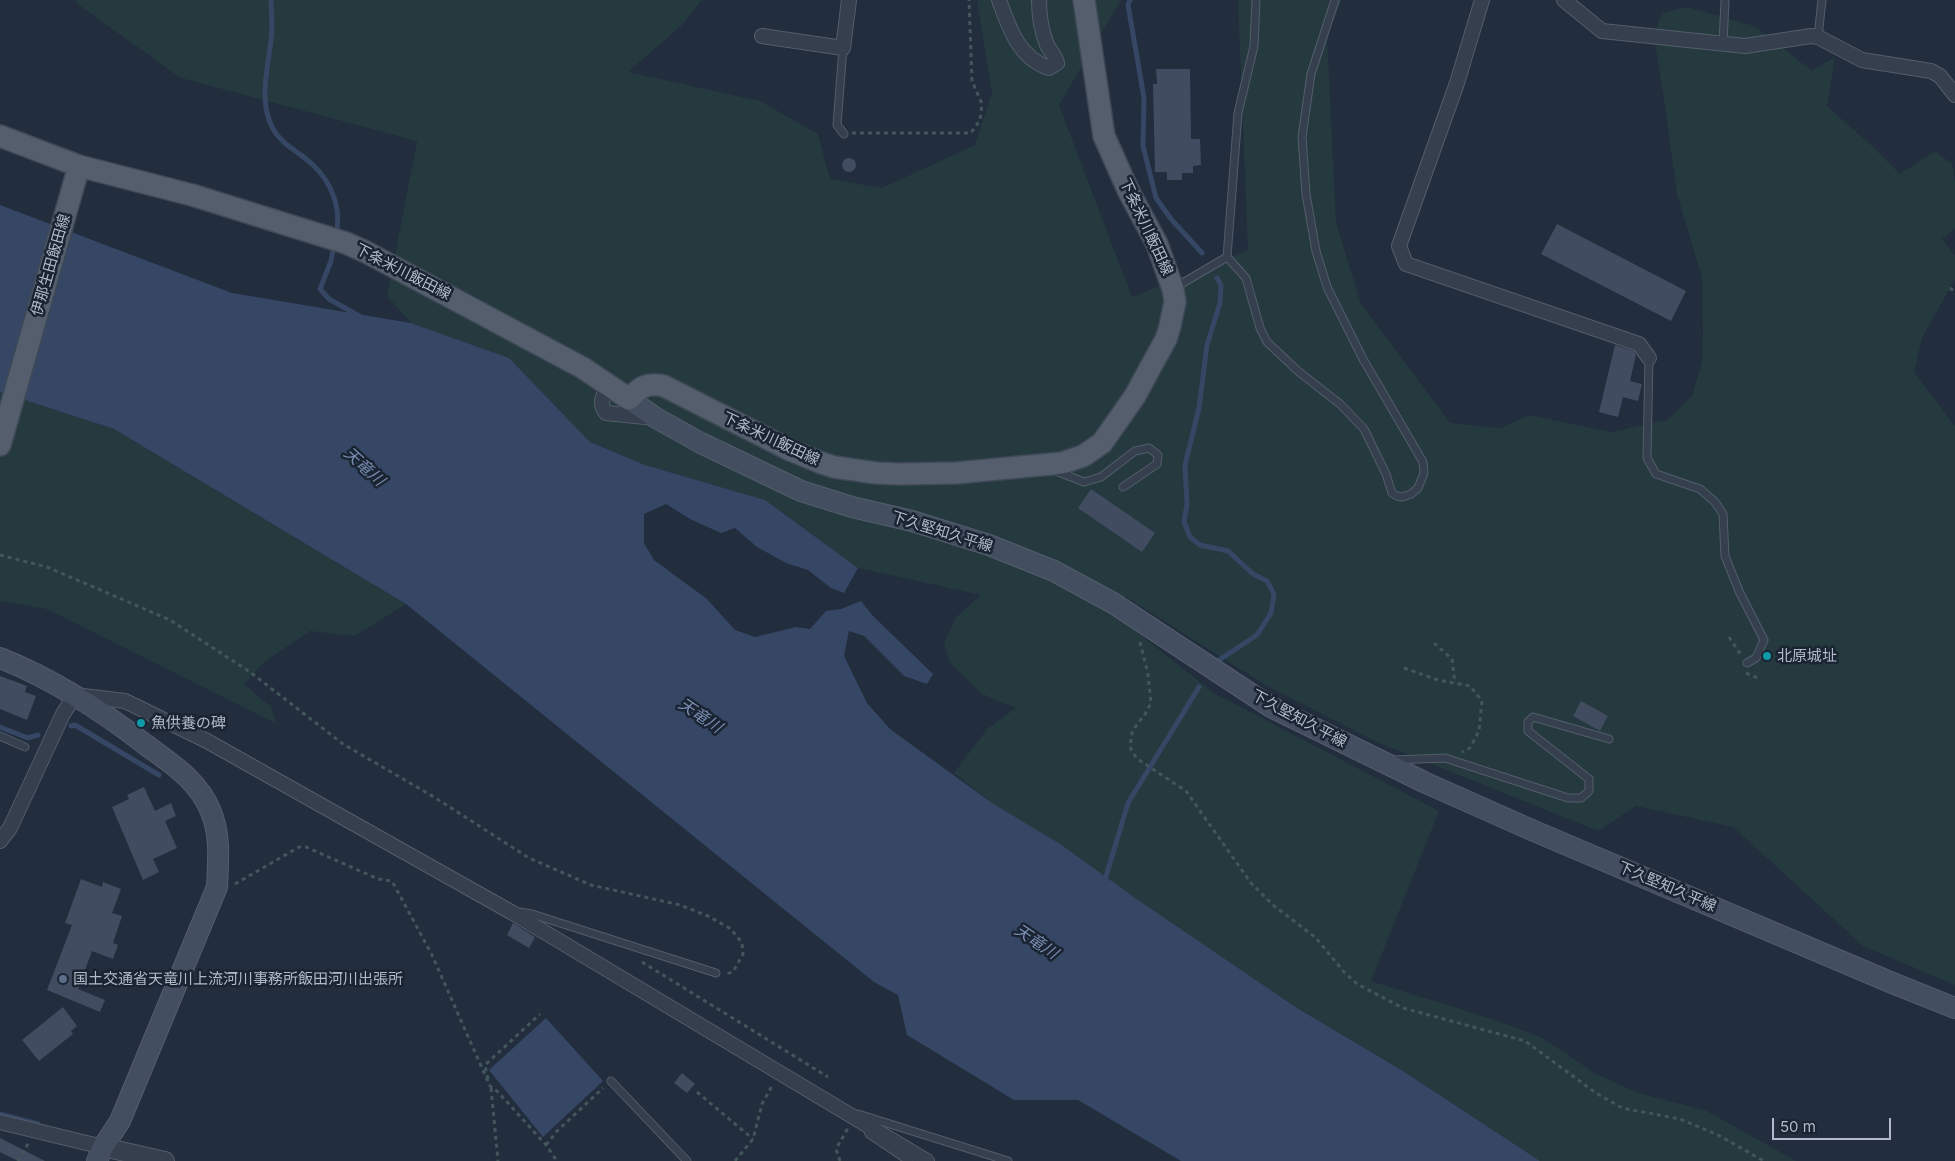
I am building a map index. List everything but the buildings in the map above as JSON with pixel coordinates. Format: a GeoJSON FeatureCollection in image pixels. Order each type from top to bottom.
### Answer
{"type":"FeatureCollection","features":[{"type":"Feature","properties":{"kind":"main road","name":"下条米川飯田線"},"geometry":{"type":"LineString","coordinates":[[79,166],[192,195],[335,239],[366,252],[583,368],[629,399],[637,390],[648,384],[664,386],[790,450],[834,466],[899,474],[956,473],[1062,463],[1083,456],[1102,443],[1135,396],[1166,339],[1173,314],[1174,289],[1157,244],[1129,192],[1104,136],[1084,0]]}},
{"type":"Feature","properties":{"kind":"main road"},"geometry":{"type":"LineString","coordinates":[[0,136],[79,166]]}},
{"type":"Feature","properties":{"kind":"main road","name":"伊那生田飯田線"},"geometry":{"type":"LineString","coordinates":[[0,445],[79,166]]}},
{"type":"Feature","properties":{"kind":"main road","name":"下久堅知久平線"},"geometry":{"type":"LineString","coordinates":[[629,399],[656,418],[701,443],[801,490],[852,507],[912,521],[980,543],[1054,571],[1113,603],[1271,707],[1379,760],[1534,831],[1955,1008]]}},
{"type":"Feature","properties":{"kind":"main road"},"geometry":{"type":"LineString","coordinates":[[0,658],[75,695],[182,771],[202,795],[211,811],[216,828],[218,850],[217,887],[120,1121],[100,1154]]}},
{"type":"Feature","properties":{"kind":"street"},"geometry":{"type":"LineString","coordinates":[[762,36],[844,48],[849,0]]}},
{"type":"Feature","properties":{"kind":"street"},"geometry":{"type":"LineString","coordinates":[[1000,0],[1007,23],[1020,48],[1040,65],[1049,68],[1057,62],[1055,54],[1048,47],[1043,32],[1039,14],[1039,0]]}},
{"type":"Feature","properties":{"kind":"street"},"geometry":{"type":"LineString","coordinates":[[1482,0],[1457,83],[1399,246],[1406,264],[1639,344],[1649,358]]}},
{"type":"Feature","properties":{"kind":"street"},"geometry":{"type":"LineString","coordinates":[[1564,0],[1602,31],[1745,46],[1811,36],[1818,37],[1862,60],[1931,72],[1940,76],[1953,90]]}},
{"type":"Feature","properties":{"kind":"street"},"geometry":{"type":"LineString","coordinates":[[608,384],[601,400],[602,408],[606,413],[656,418]]}},
{"type":"Feature","properties":{"kind":"street"},"geometry":{"type":"LineString","coordinates":[[0,841],[10,828],[63,714],[75,695],[125,701],[199,737],[511,912],[927,1161]]}},
{"type":"Feature","properties":{"kind":"street"},"geometry":{"type":"LineString","coordinates":[[0,1122],[36,1131],[100,1154],[165,1161]]}},
{"type":"Feature","properties":{"kind":"lane"},"geometry":{"type":"LineString","coordinates":[[1256,0],[1254,46],[1238,113],[1226,257],[1246,278],[1260,328],[1267,342],[1299,372],[1340,404],[1364,429],[1386,474],[1392,493],[1402,497],[1411,494],[1418,488],[1424,473],[1423,462],[1363,359],[1327,287],[1316,251],[1306,194],[1302,137],[1309,83],[1335,0]]}},
{"type":"Feature","properties":{"kind":"lane"},"geometry":{"type":"LineString","coordinates":[[1723,44],[1725,0]]}},
{"type":"Feature","properties":{"kind":"lane"},"geometry":{"type":"LineString","coordinates":[[1818,37],[1822,0]]}},
{"type":"Feature","properties":{"kind":"lane"},"geometry":{"type":"LineString","coordinates":[[844,48],[837,125],[844,134]]}},
{"type":"Feature","properties":{"kind":"lane"},"geometry":{"type":"LineString","coordinates":[[1174,289],[1226,257]]}},
{"type":"Feature","properties":{"kind":"lane"},"geometry":{"type":"LineString","coordinates":[[1649,358],[1647,458],[1656,474],[1700,489],[1715,502],[1723,514],[1725,556],[1739,591],[1764,640],[1756,658],[1747,663]]}},
{"type":"Feature","properties":{"kind":"lane"},"geometry":{"type":"LineString","coordinates":[[1041,465],[1084,482],[1101,477],[1135,451],[1149,448],[1158,455],[1157,464],[1123,486]]}},
{"type":"Feature","properties":{"kind":"lane"},"geometry":{"type":"LineString","coordinates":[[1379,760],[1445,758],[1568,798],[1581,798],[1589,791],[1589,779],[1528,731],[1528,722],[1533,717],[1609,739]]}},
{"type":"Feature","properties":{"kind":"lane"},"geometry":{"type":"LineString","coordinates":[[0,736],[25,747]]}},
{"type":"Feature","properties":{"kind":"lane"},"geometry":{"type":"LineString","coordinates":[[511,912],[532,914],[716,973]]}},
{"type":"Feature","properties":{"kind":"lane"},"geometry":{"type":"LineString","coordinates":[[611,1081],[687,1161]]}},
{"type":"Feature","properties":{"kind":"lane"},"geometry":{"type":"LineString","coordinates":[[841,1108],[1008,1161]]}},
{"type":"Feature","properties":{"kind":"lane"},"geometry":{"type":"LineString","coordinates":[[860,1120],[869,1134],[908,1161]]}},
{"type":"Feature","properties":{"kind":"path"},"geometry":{"type":"LineString","coordinates":[[844,134],[971,133],[980,120],[982,104],[972,81],[969,0]]}},
{"type":"Feature","properties":{"kind":"path"},"geometry":{"type":"LineString","coordinates":[[1950,288],[1955,292]]}},
{"type":"Feature","properties":{"kind":"path"},"geometry":{"type":"LineString","coordinates":[[0,555],[47,567],[170,620],[250,672],[343,744],[434,797],[528,858],[590,885],[680,905],[708,916],[731,929],[742,942],[743,954],[733,972],[724,975],[716,973]]}},
{"type":"Feature","properties":{"kind":"path"},"geometry":{"type":"LineString","coordinates":[[1729,637],[1747,663]]}},
{"type":"Feature","properties":{"kind":"path"},"geometry":{"type":"LineString","coordinates":[[1140,640],[1148,674],[1151,703],[1132,733],[1130,747],[1136,758],[1186,790],[1250,882],[1273,905],[1316,938],[1344,972],[1357,984],[1403,1008],[1525,1042],[1596,1093],[1622,1108],[1680,1119],[1718,1135],[1764,1161]]}},
{"type":"Feature","properties":{"kind":"path"},"geometry":{"type":"LineString","coordinates":[[1434,643],[1452,659],[1455,683]]}},
{"type":"Feature","properties":{"kind":"path"},"geometry":{"type":"LineString","coordinates":[[1404,668],[1438,680],[1470,686],[1482,701],[1479,731],[1470,748],[1445,758]]}},
{"type":"Feature","properties":{"kind":"path"},"geometry":{"type":"LineString","coordinates":[[217,887],[237,883],[299,847],[306,847],[378,879],[392,881],[432,955],[490,1087],[498,1092],[546,1145],[557,1161]]}},
{"type":"Feature","properties":{"kind":"path"},"geometry":{"type":"LineString","coordinates":[[642,962],[828,1077]]}},
{"type":"Feature","properties":{"kind":"path"},"geometry":{"type":"LineString","coordinates":[[498,1161],[490,1087],[485,1065],[540,1014]]}},
{"type":"Feature","properties":{"kind":"path"},"geometry":{"type":"LineString","coordinates":[[735,1161],[753,1139],[762,1104],[780,1072]]}},
{"type":"Feature","properties":{"kind":"path"},"geometry":{"type":"LineString","coordinates":[[546,1145],[557,1131],[611,1081]]}},
{"type":"Feature","properties":{"kind":"path"},"geometry":{"type":"LineString","coordinates":[[697,1092],[753,1139]]}},
{"type":"Feature","properties":{"kind":"path"},"geometry":{"type":"LineString","coordinates":[[840,1161],[836,1149],[860,1120]]}},
{"type":"Feature","properties":{"kind":"path"},"geometry":{"type":"LineString","coordinates":[[18,1161],[36,1131]]}},
{"type":"Feature","properties":{"kind":"green space"},"geometry":{"type":"Polygon","coordinates":[[[75,0],[702,0],[681,26],[628,72],[760,101],[818,134],[830,179],[882,188],[975,145],[992,93],[977,0],[1121,0],[1059,105],[1132,297],[1248,250],[1238,0],[1342,0],[1327,36],[1336,222],[1361,304],[1450,423],[1500,428],[1529,415],[1611,432],[1667,420],[1692,396],[1702,362],[1702,277],[1677,194],[1654,37],[1661,13],[1687,7],[1755,26],[1812,71],[1835,57],[1827,106],[1900,174],[1935,151],[1952,164],[1955,182],[1955,229],[1942,239],[1955,256],[1955,279],[1922,338],[1914,372],[1955,426],[1955,985],[1863,946],[1733,827],[1636,806],[1598,831],[1379,743],[1267,686],[1126,597],[1083,597],[1137,632],[1214,693],[1439,811],[1371,981],[1492,1019],[1543,1038],[1596,1074],[1639,1093],[1707,1111],[1796,1161],[1540,1161],[1403,1071],[1297,1008],[992,803],[954,773],[987,729],[1016,708],[982,694],[950,663],[944,643],[956,617],[981,595],[858,568],[765,500],[645,465],[590,442],[509,358],[411,323],[387,296],[417,141],[181,78],[80,6],[75,0]]]}},
{"type":"Feature","properties":{"kind":"green space"},"geometry":{"type":"Polygon","coordinates":[[[0,392],[114,429],[406,604],[355,636],[310,631],[263,663],[244,684],[271,707],[277,724],[47,609],[0,601],[0,392]]]}},
{"type":"Feature","properties":{"kind":"water","name":"天竜川"},"geometry":{"type":"Polygon","coordinates":[[[0,205],[232,293],[411,323],[509,358],[590,442],[645,465],[765,500],[858,568],[844,593],[831,588],[808,570],[786,563],[757,547],[735,528],[721,533],[690,519],[666,504],[644,514],[644,543],[654,560],[707,599],[735,630],[755,637],[796,627],[810,629],[826,611],[841,609],[861,601],[873,616],[933,674],[927,684],[904,676],[864,636],[849,631],[844,656],[867,703],[890,729],[992,803],[1060,844],[1138,900],[1297,1008],[1403,1071],[1540,1161],[1181,1161],[1078,1100],[1014,1100],[907,1035],[898,995],[874,982],[406,604],[114,429],[0,392],[0,205]]]}},
{"type":"Feature","properties":{"kind":"water"},"geometry":{"type":"Polygon","coordinates":[[[546,1018],[603,1081],[543,1137],[489,1070],[546,1018]]]}},
{"type":"Feature","properties":{"kind":"waterway"},"geometry":{"type":"LineString","coordinates":[[271,0],[272,27],[265,92],[268,117],[273,129],[281,140],[313,165],[330,188],[338,216],[336,235]]}},
{"type":"Feature","properties":{"kind":"waterway"},"geometry":{"type":"LineString","coordinates":[[1130,0],[1128,5],[1144,98],[1143,146],[1156,198],[1171,219],[1202,253]]}},
{"type":"Feature","properties":{"kind":"waterway"},"geometry":{"type":"LineString","coordinates":[[334,245],[331,261],[320,289],[329,299],[361,317]]}},
{"type":"Feature","properties":{"kind":"waterway"},"geometry":{"type":"LineString","coordinates":[[1217,278],[1221,285],[1220,303],[1207,345],[1199,408],[1185,465],[1187,504],[1184,522],[1190,537],[1200,545],[1228,551],[1253,574],[1267,581],[1274,594],[1271,613],[1257,635],[1219,660]]}},
{"type":"Feature","properties":{"kind":"waterway"},"geometry":{"type":"LineString","coordinates":[[1104,883],[1128,803],[1199,687]]}},
{"type":"Feature","properties":{"kind":"waterway"},"geometry":{"type":"LineString","coordinates":[[71,726],[75,725],[159,775]]}},
{"type":"Feature","properties":{"kind":"waterway"},"geometry":{"type":"LineString","coordinates":[[0,727],[28,738],[38,735]]}},
{"type":"Feature","properties":{"kind":"waterway"},"geometry":{"type":"LineString","coordinates":[[0,1114],[38,1124]]}},
{"type":"Feature","properties":{"kind":"place","name":"北原城址"},"geometry":{"type":"Point","coordinates":[1767,656]}},
{"type":"Feature","properties":{"kind":"place","name":"魚供養の碑"},"geometry":{"type":"Point","coordinates":[141,723]}},
{"type":"Feature","properties":{"kind":"place","name":"国土交通省天竜川上流河川事務所飯田河川出張所"},"geometry":{"type":"Point","coordinates":[63,979]}}]}
